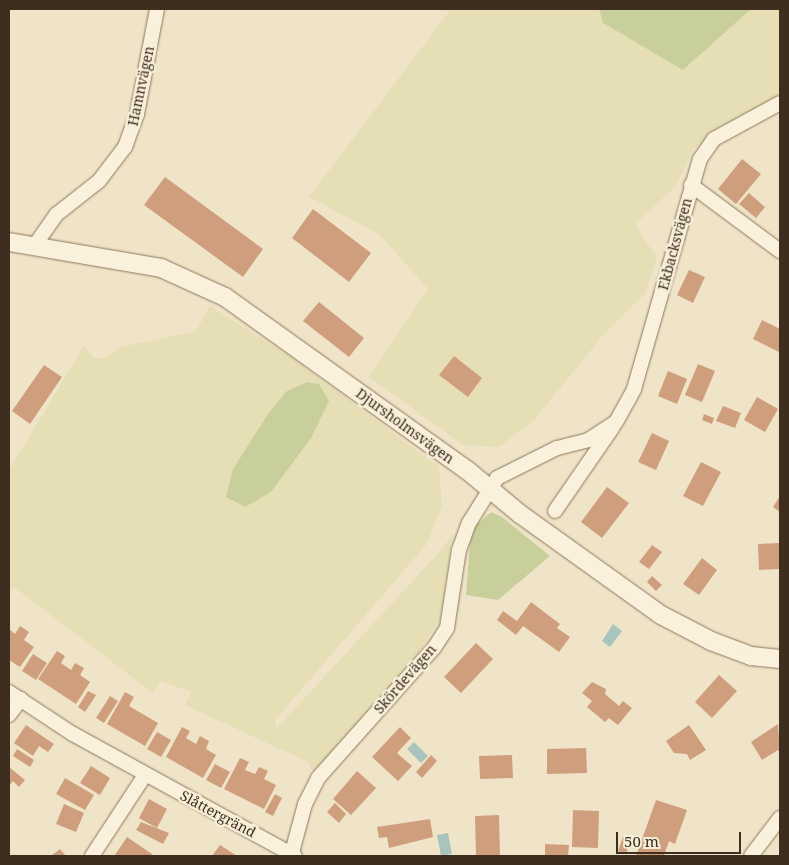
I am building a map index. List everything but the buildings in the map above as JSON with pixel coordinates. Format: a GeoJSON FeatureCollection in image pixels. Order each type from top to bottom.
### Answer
{"type":"FeatureCollection","features":[{"type":"Feature","properties":{"kind":"street","name":"Hamnvägen"},"geometry":{"type":"LineString","coordinates":[[35,245],[56,214],[99,181],[125,147],[137,114],[156,9]]}},
{"type":"Feature","properties":{"kind":"street","name":"Ekbacksvägen"},"geometry":{"type":"LineString","coordinates":[[555,512],[616,422],[634,389],[700,159],[714,139],[780,103]]}},
{"type":"Feature","properties":{"kind":"street"},"geometry":{"type":"LineString","coordinates":[[691,185],[780,251]]}},
{"type":"Feature","properties":{"kind":"street","name":"Djursholmsvägen"},"geometry":{"type":"LineString","coordinates":[[9,242],[161,268],[225,297],[661,615],[711,641],[751,656],[780,659]]}},
{"type":"Feature","properties":{"kind":"street","name":"Ekbacksvägen"},"geometry":{"type":"LineString","coordinates":[[489,488],[497,478],[557,448],[588,440],[616,422]]}},
{"type":"Feature","properties":{"kind":"street","name":"Skördevägen"},"geometry":{"type":"LineString","coordinates":[[293,855],[305,804],[318,778],[434,648],[447,628],[459,550],[469,523],[489,488]]}},
{"type":"Feature","properties":{"kind":"street","name":"Slåttergränd"},"geometry":{"type":"LineString","coordinates":[[9,715],[15,696],[145,774],[293,855]]}},
{"type":"Feature","properties":{"kind":"street"},"geometry":{"type":"LineString","coordinates":[[92,856],[145,774]]}},
{"type":"Feature","properties":{"kind":"street"},"geometry":{"type":"LineString","coordinates":[[751,856],[780,818]]}},
{"type":"Feature","properties":{"kind":"shaded area"},"geometry":{"type":"Polygon","coordinates":[[[451,9],[599,9],[603,23],[683,70],[751,9],[780,9],[780,94],[693,149],[676,186],[635,224],[657,258],[645,294],[604,334],[534,420],[499,447],[463,445],[369,377],[428,289],[379,234],[309,197],[451,9]]]}},
{"type":"Feature","properties":{"kind":"shaded area"},"geometry":{"type":"Polygon","coordinates":[[[210,306],[291,357],[439,467],[442,507],[426,545],[275,720],[276,729],[443,548],[453,533],[440,621],[420,650],[315,774],[308,762],[185,705],[191,692],[161,681],[153,693],[14,587],[9,592],[9,470],[84,346],[94,358],[104,358],[121,347],[196,331],[210,306]]]}},
{"type":"Feature","properties":{"kind":"green space"},"geometry":{"type":"Polygon","coordinates":[[[599,9],[751,9],[683,70],[603,23],[599,9]]]}},
{"type":"Feature","properties":{"kind":"green space"},"geometry":{"type":"Polygon","coordinates":[[[307,382],[319,384],[329,401],[311,438],[271,492],[245,507],[226,497],[233,469],[268,414],[287,391],[307,382]]]}},
{"type":"Feature","properties":{"kind":"green space"},"geometry":{"type":"Polygon","coordinates":[[[491,512],[502,517],[550,556],[498,600],[466,595],[470,542],[476,525],[491,512]]]}},
{"type":"Feature","properties":{"kind":"water"},"geometry":{"type":"Polygon","coordinates":[[[613,624],[622,631],[610,647],[602,641],[613,624]]]}},
{"type":"Feature","properties":{"kind":"water"},"geometry":{"type":"Polygon","coordinates":[[[414,742],[428,756],[421,763],[407,749],[414,742]]]}},
{"type":"Feature","properties":{"kind":"water"},"geometry":{"type":"Polygon","coordinates":[[[448,833],[452,854],[441,856],[437,835],[448,833]]]}}]}
